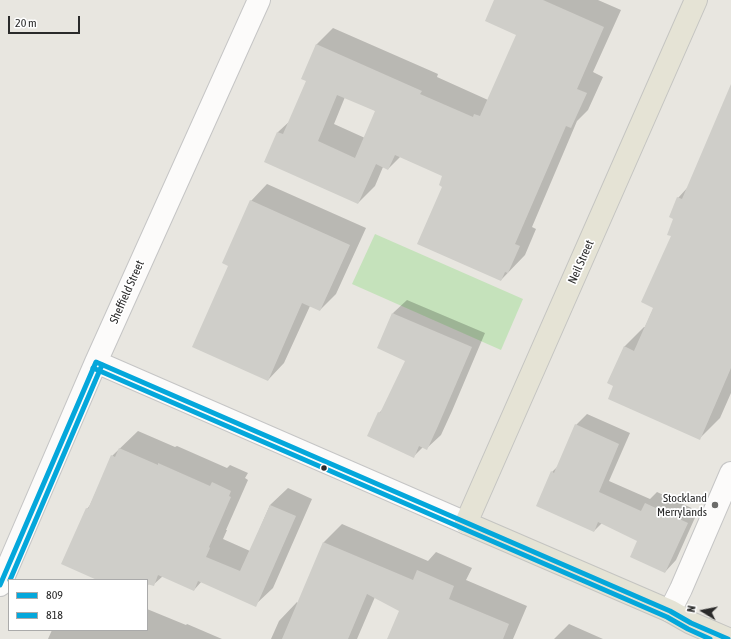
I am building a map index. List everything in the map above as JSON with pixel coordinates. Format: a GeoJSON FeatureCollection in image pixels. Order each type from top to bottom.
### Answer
{"type":"FeatureCollection","features":[{"type":"Feature","properties":{"kind":"main road","name":"Neil Street"},"geometry":{"type":"LineString","coordinates":[[466,523],[696,0]]}},
{"type":"Feature","properties":{"kind":"main road"},"geometry":{"type":"LineString","coordinates":[[466,523],[670,611],[690,623],[728,639]]}},
{"type":"Feature","properties":{"kind":"street","name":"Sheffield Street"},"geometry":{"type":"LineString","coordinates":[[0,585],[96,362],[259,0]]}},
{"type":"Feature","properties":{"kind":"street"},"geometry":{"type":"LineString","coordinates":[[96,362],[466,523]]}},
{"type":"Feature","properties":{"kind":"street"},"geometry":{"type":"LineString","coordinates":[[670,611],[731,473]]}},
{"type":"Feature","properties":{"kind":"green space"},"geometry":{"type":"Polygon","coordinates":[[[375,234],[523,299],[501,350],[352,284],[375,234]]]}},
{"type":"Feature","properties":{"kind":"building"},"geometry":{"type":"Polygon","coordinates":[[[494,0],[543,0],[604,27],[577,89],[587,93],[571,128],[566,126],[515,244],[520,246],[508,273],[505,272],[501,281],[417,244],[442,187],[439,185],[442,176],[395,155],[388,170],[376,164],[358,204],[264,162],[277,132],[283,134],[306,81],[301,79],[316,44],[422,91],[420,94],[473,117],[474,114],[480,116],[516,35],[485,21],[494,0]],[[337,95],[318,141],[355,158],[375,111],[337,95]]]}},
{"type":"Feature","properties":{"kind":"building"},"geometry":{"type":"Polygon","coordinates":[[[731,84],[731,368],[700,440],[608,399],[613,386],[607,383],[624,346],[634,351],[653,308],[641,302],[671,236],[667,235],[673,219],[669,217],[677,197],[682,199],[731,84]]]}},
{"type":"Feature","properties":{"kind":"building"},"geometry":{"type":"Polygon","coordinates":[[[250,200],[350,245],[320,311],[302,303],[268,381],[192,347],[228,266],[222,263],[250,200]]]}},
{"type":"Feature","properties":{"kind":"building"},"geometry":{"type":"Polygon","coordinates":[[[392,313],[472,347],[427,450],[419,446],[414,458],[367,436],[378,412],[380,413],[405,361],[377,348],[392,313]]]}},
{"type":"Feature","properties":{"kind":"building"},"geometry":{"type":"Polygon","coordinates":[[[575,424],[619,444],[599,492],[641,511],[645,503],[688,523],[665,573],[630,557],[637,541],[598,522],[594,532],[536,506],[551,471],[554,473],[575,424]]]}},
{"type":"Feature","properties":{"kind":"building"},"geometry":{"type":"Polygon","coordinates":[[[119,448],[210,486],[212,482],[231,491],[229,496],[231,497],[206,557],[240,571],[270,505],[296,516],[256,607],[198,581],[194,591],[158,575],[154,586],[148,584],[148,579],[95,579],[61,564],[86,508],[88,509],[111,455],[115,457],[119,448]]]}},
{"type":"Feature","properties":{"kind":"building"},"geometry":{"type":"Polygon","coordinates":[[[323,542],[413,580],[417,570],[454,586],[449,599],[509,624],[503,639],[387,639],[399,611],[367,594],[348,639],[282,639],[323,542]]]}},
{"type":"Feature","properties":{"kind":"transit line","name":"809"},"geometry":{"type":"LineString","coordinates":[[96,362],[670,611],[691,623],[728,639]]}},
{"type":"Feature","properties":{"kind":"transit line","name":"809"},"geometry":{"type":"LineString","coordinates":[[0,585],[96,362]]}},
{"type":"Feature","properties":{"kind":"transit line","name":"818"},"geometry":{"type":"LineString","coordinates":[[10,579],[102,365]]}},
{"type":"Feature","properties":{"kind":"transit line","name":"818"},"geometry":{"type":"LineString","coordinates":[[93,368],[667,617],[710,639]]}},
{"type":"Feature","properties":{"kind":"place","name":"Stockland Merrylands"},"geometry":{"type":"Point","coordinates":[715,505]}}]}
